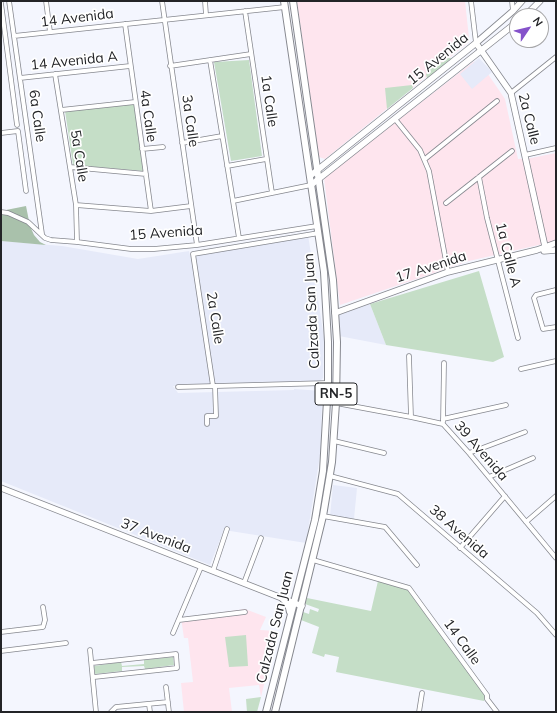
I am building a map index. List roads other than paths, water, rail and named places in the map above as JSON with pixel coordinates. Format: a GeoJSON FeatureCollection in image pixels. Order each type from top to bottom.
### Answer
{"type":"FeatureCollection","features":[{"type":"Feature","properties":{"kind":"main road","name":"Calzada San Juan"},"geometry":{"type":"LineString","coordinates":[[275,712],[323,516],[330,476],[336,403],[337,342],[333,280],[293,1]]}},
{"type":"Feature","properties":{"kind":"main road","name":"Calzada San Juan"},"geometry":{"type":"LineString","coordinates":[[266,712],[315,520],[325,448],[328,383],[328,342],[324,272],[285,4]]}},
{"type":"Feature","properties":{"kind":"main road","name":"15 Avenida"},"geometry":{"type":"LineString","coordinates":[[310,176],[476,43],[509,14]]}},
{"type":"Feature","properties":{"kind":"main road","name":"15 Avenida"},"geometry":{"type":"LineString","coordinates":[[311,185],[509,28]]}},
{"type":"Feature","properties":{"kind":"main road"},"geometry":{"type":"LineString","coordinates":[[488,59],[486,50],[493,41]]}},
{"type":"Feature","properties":{"kind":"main road","name":"2a Calle"},"geometry":{"type":"LineString","coordinates":[[476,43],[511,93],[546,249]]}},
{"type":"Feature","properties":{"kind":"main road","name":"17 Avenida"},"geometry":{"type":"LineString","coordinates":[[546,249],[556,243]]}},
{"type":"Feature","properties":{"kind":"main road","name":"17 Avenida"},"geometry":{"type":"LineString","coordinates":[[335,314],[448,272],[537,250],[556,250]]}},
{"type":"Feature","properties":{"kind":"main road","name":"37 Avenida"},"geometry":{"type":"LineString","coordinates":[[1,488],[302,606]]}},
{"type":"Feature","properties":{"kind":"main road"},"geometry":{"type":"LineString","coordinates":[[283,598],[288,604],[291,614]]}},
{"type":"Feature","properties":{"kind":"street","name":"6a Calle"},"geometry":{"type":"LineString","coordinates":[[8,1],[42,234]]}},
{"type":"Feature","properties":{"kind":"street"},"geometry":{"type":"LineString","coordinates":[[46,1],[50,32]]}},
{"type":"Feature","properties":{"kind":"street","name":"3a Calle"},"geometry":{"type":"LineString","coordinates":[[162,1],[170,66],[197,244]]}},
{"type":"Feature","properties":{"kind":"street"},"geometry":{"type":"LineString","coordinates":[[205,1],[206,15]]}},
{"type":"Feature","properties":{"kind":"street","name":"2a Calle"},"geometry":{"type":"LineString","coordinates":[[471,1],[476,43]]}},
{"type":"Feature","properties":{"kind":"street","name":"6a Calle"},"geometry":{"type":"LineString","coordinates":[[1,3],[3,35],[17,125]]}},
{"type":"Feature","properties":{"kind":"street","name":"14 Avenida"},"geometry":{"type":"LineString","coordinates":[[14,36],[245,11],[285,4]]}},
{"type":"Feature","properties":{"kind":"street","name":"1a Calle"},"geometry":{"type":"LineString","coordinates":[[245,11],[272,193]]}},
{"type":"Feature","properties":{"kind":"street","name":"4a Calle"},"geometry":{"type":"LineString","coordinates":[[125,24],[151,211]]}},
{"type":"Feature","properties":{"kind":"street"},"geometry":{"type":"LineString","coordinates":[[170,66],[251,54]]}},
{"type":"Feature","properties":{"kind":"street"},"geometry":{"type":"LineString","coordinates":[[511,93],[556,57]]}},
{"type":"Feature","properties":{"kind":"street"},"geometry":{"type":"LineString","coordinates":[[210,60],[239,238]]}},
{"type":"Feature","properties":{"kind":"street","name":"14 Avenida A"},"geometry":{"type":"LineString","coordinates":[[20,78],[130,66]]}},
{"type":"Feature","properties":{"kind":"street","name":"5a Calle"},"geometry":{"type":"LineString","coordinates":[[55,74],[76,205],[77,242]]}},
{"type":"Feature","properties":{"kind":"street"},"geometry":{"type":"LineString","coordinates":[[425,158],[497,101]]}},
{"type":"Feature","properties":{"kind":"street"},"geometry":{"type":"LineString","coordinates":[[60,110],[135,102]]}},
{"type":"Feature","properties":{"kind":"street"},"geometry":{"type":"LineString","coordinates":[[395,119],[425,158],[431,178],[448,272]]}},
{"type":"Feature","properties":{"kind":"street","name":"6a Calle"},"geometry":{"type":"LineString","coordinates":[[1,133],[18,130],[26,191]]}},
{"type":"Feature","properties":{"kind":"street"},"geometry":{"type":"LineString","coordinates":[[182,143],[222,136]]}},
{"type":"Feature","properties":{"kind":"street"},"geometry":{"type":"LineString","coordinates":[[142,149],[163,147]]}},
{"type":"Feature","properties":{"kind":"street"},"geometry":{"type":"LineString","coordinates":[[525,155],[556,148]]}},
{"type":"Feature","properties":{"kind":"street"},"geometry":{"type":"LineString","coordinates":[[446,203],[512,150]]}},
{"type":"Feature","properties":{"kind":"street"},"geometry":{"type":"LineString","coordinates":[[227,166],[266,160]]}},
{"type":"Feature","properties":{"kind":"street"},"geometry":{"type":"LineString","coordinates":[[70,167],[146,174]]}},
{"type":"Feature","properties":{"kind":"street","name":"1a Calle A"},"geometry":{"type":"LineString","coordinates":[[479,177],[518,338]]}},
{"type":"Feature","properties":{"kind":"street"},"geometry":{"type":"LineString","coordinates":[[233,201],[311,185]]}},
{"type":"Feature","properties":{"kind":"street"},"geometry":{"type":"LineString","coordinates":[[76,205],[151,211],[191,206]]}},
{"type":"Feature","properties":{"kind":"street","name":"15 Avenida"},"geometry":{"type":"LineString","coordinates":[[1,212],[24,219],[51,240],[131,249],[154,249],[197,244],[318,226]]}},
{"type":"Feature","properties":{"kind":"street","name":"2a Calle"},"geometry":{"type":"LineString","coordinates":[[207,424],[206,416],[216,416],[214,386],[192,254],[195,252],[319,233]]}},
{"type":"Feature","properties":{"kind":"street"},"geometry":{"type":"LineString","coordinates":[[556,290],[534,296],[542,329],[556,327]]}},
{"type":"Feature","properties":{"kind":"street"},"geometry":{"type":"LineString","coordinates":[[409,356],[411,417]]}},
{"type":"Feature","properties":{"kind":"street"},"geometry":{"type":"LineString","coordinates":[[521,369],[556,362]]}},
{"type":"Feature","properties":{"kind":"street"},"geometry":{"type":"LineString","coordinates":[[444,363],[443,422],[506,405]]}},
{"type":"Feature","properties":{"kind":"street"},"geometry":{"type":"LineString","coordinates":[[178,387],[328,383]]}},
{"type":"Feature","properties":{"kind":"street","name":"39 Avenida"},"geometry":{"type":"LineString","coordinates":[[336,403],[443,422],[556,557]]}},
{"type":"Feature","properties":{"kind":"street"},"geometry":{"type":"LineString","coordinates":[[469,453],[525,432]]}},
{"type":"Feature","properties":{"kind":"street"},"geometry":{"type":"LineString","coordinates":[[334,441],[384,452]]}},
{"type":"Feature","properties":{"kind":"street"},"geometry":{"type":"LineString","coordinates":[[489,477],[533,458]]}},
{"type":"Feature","properties":{"kind":"street","name":"38 Avenida"},"geometry":{"type":"LineString","coordinates":[[330,476],[398,494],[537,613],[556,635]]}},
{"type":"Feature","properties":{"kind":"street"},"geometry":{"type":"LineString","coordinates":[[460,548],[505,496]]}},
{"type":"Feature","properties":{"kind":"street"},"geometry":{"type":"LineString","coordinates":[[526,522],[556,496]]}},
{"type":"Feature","properties":{"kind":"street"},"geometry":{"type":"LineString","coordinates":[[323,516],[385,527],[417,565]]}},
{"type":"Feature","properties":{"kind":"street"},"geometry":{"type":"LineString","coordinates":[[213,571],[227,529]]}},
{"type":"Feature","properties":{"kind":"street"},"geometry":{"type":"LineString","coordinates":[[244,584],[262,538]]}},
{"type":"Feature","properties":{"kind":"street","name":"14 Calle"},"geometry":{"type":"LineString","coordinates":[[312,560],[408,587],[487,695],[487,699],[497,712]]}},
{"type":"Feature","properties":{"kind":"street"},"geometry":{"type":"LineString","coordinates":[[174,633],[201,566]]}},
{"type":"Feature","properties":{"kind":"street"},"geometry":{"type":"LineString","coordinates":[[1,632],[43,627],[45,620],[43,607]]}},
{"type":"Feature","properties":{"kind":"street"},"geometry":{"type":"LineString","coordinates":[[180,618],[245,612]]}},
{"type":"Feature","properties":{"kind":"street"},"geometry":{"type":"LineString","coordinates":[[1,651],[66,643]]}},
{"type":"Feature","properties":{"kind":"street"},"geometry":{"type":"LineString","coordinates":[[90,650],[94,677],[96,712]]}},
{"type":"Feature","properties":{"kind":"street"},"geometry":{"type":"LineString","coordinates":[[92,663],[176,654],[177,668],[94,677]]}},
{"type":"Feature","properties":{"kind":"street"},"geometry":{"type":"LineString","coordinates":[[166,687],[169,712]]}},
{"type":"Feature","properties":{"kind":"street"},"geometry":{"type":"LineString","coordinates":[[418,712],[422,693]]}},
{"type":"Feature","properties":{"kind":"street"},"geometry":{"type":"LineString","coordinates":[[111,712],[116,708],[168,702]]}},
{"type":"Feature","properties":{"kind":"street"},"geometry":{"type":"LineString","coordinates":[[149,704],[150,712]]}}]}
